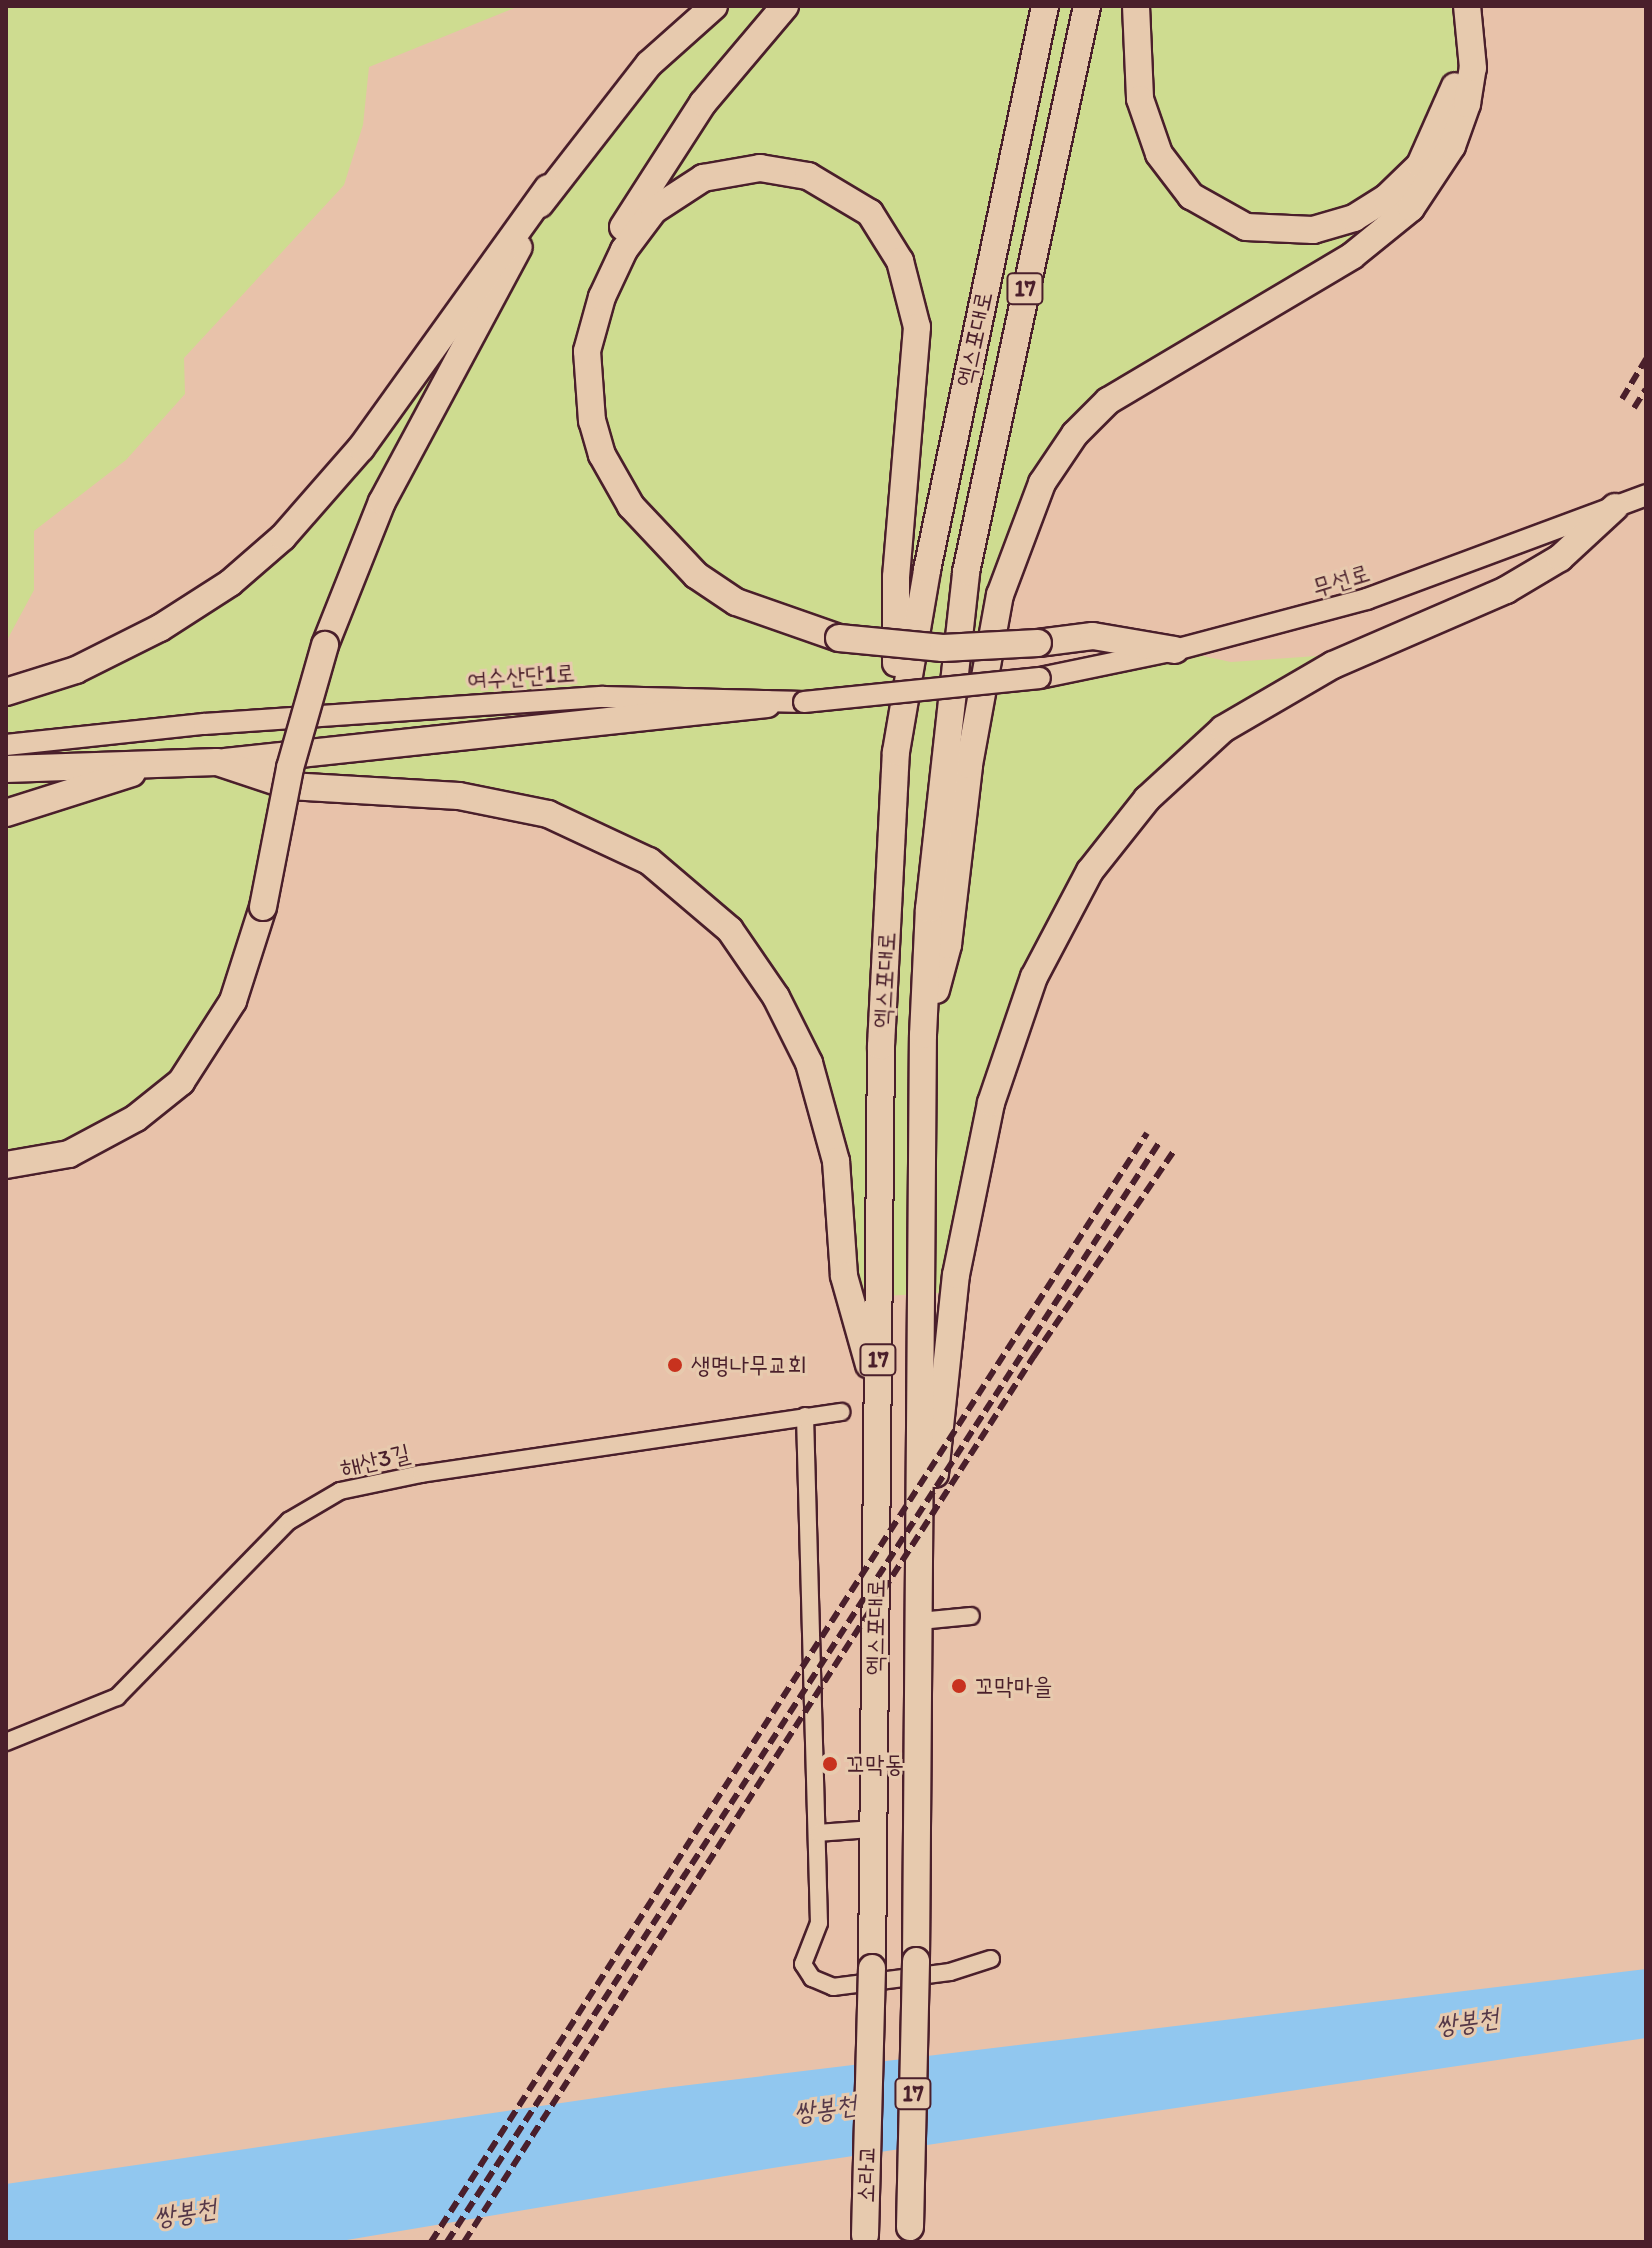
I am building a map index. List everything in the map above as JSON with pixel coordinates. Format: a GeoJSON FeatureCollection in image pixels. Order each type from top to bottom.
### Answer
{"type":"FeatureCollection","features":[{"type":"Feature","properties":{"kind":"highway"},"geometry":{"type":"LineString","coordinates":[[6,692],[76,670],[160,628],[230,583],[283,537],[361,448],[548,188],[697,6]]}},
{"type":"Feature","properties":{"kind":"highway"},"geometry":{"type":"LineString","coordinates":[[649,64],[714,6]]}},
{"type":"Feature","properties":{"kind":"highway"},"geometry":{"type":"LineString","coordinates":[[785,6],[703,103],[641,196],[594,293],[586,320],[592,421],[602,455],[631,506],[664,545],[736,602],[839,638],[943,648],[1038,643],[1093,636],[1175,650]]}},
{"type":"Feature","properties":{"kind":"highway","name":"엑스포대로"},"geometry":{"type":"LineString","coordinates":[[872,1968],[881,1046],[896,752],[927,570],[1045,6]]}},
{"type":"Feature","properties":{"kind":"highway","name":"엑스포대로"},"geometry":{"type":"LineString","coordinates":[[916,1961],[923,1035],[929,909],[966,572],[1000,392],[1087,6]]}},
{"type":"Feature","properties":{"kind":"highway"},"geometry":{"type":"LineString","coordinates":[[1136,6],[1140,99],[1166,168],[1206,208],[1268,231],[1302,232],[1341,223],[1369,210],[1404,183],[1420,165],[1448,110],[1471,32]]}},
{"type":"Feature","properties":{"kind":"highway"},"geometry":{"type":"LineString","coordinates":[[923,1035],[948,945],[969,765],[1000,595],[1042,483],[1075,434],[1108,401],[1352,256],[1404,215],[1439,168],[1461,124],[1473,80],[1467,6]]}},
{"type":"Feature","properties":{"kind":"highway"},"geometry":{"type":"LineString","coordinates":[[587,351],[602,297],[624,250],[654,210],[687,185],[760,168],[808,176],[853,199],[884,229],[912,293],[917,327],[896,577],[896,752]]}},
{"type":"Feature","properties":{"kind":"highway"},"geometry":{"type":"LineString","coordinates":[[6,1165],[57,1158],[101,1137],[151,1108],[205,1052],[243,978],[263,907],[290,768],[325,645],[382,502],[548,188]]}},
{"type":"Feature","properties":{"kind":"highway"},"geometry":{"type":"LineString","coordinates":[[920,1621],[956,1275],[971,1184],[1023,1007],[1078,889],[1147,799],[1223,729],[1333,665],[1506,590],[1560,558],[1615,507]]}},
{"type":"Feature","properties":{"kind":"highway"},"geometry":{"type":"LineString","coordinates":[[6,769],[147,767],[217,762],[767,704]]}},
{"type":"Feature","properties":{"kind":"highway"},"geometry":{"type":"LineString","coordinates":[[217,762],[289,786],[416,790],[548,814],[618,843],[701,901],[753,961],[809,1063],[838,1172],[844,1276],[877,1393]]}},
{"type":"Feature","properties":{"kind":"highway"},"geometry":{"type":"LineString","coordinates":[[6,813],[68,797],[147,767]]}},
{"type":"Feature","properties":{"kind":"highway"},"geometry":{"type":"LineString","coordinates":[[6,1147],[101,1137]]}},
{"type":"Feature","properties":{"kind":"highway","name":"소라교"},"geometry":{"type":"LineString","coordinates":[[910,2237],[916,1961]]}},
{"type":"Feature","properties":{"kind":"highway","name":"소라교"},"geometry":{"type":"LineString","coordinates":[[865,2240],[872,1968]]}},
{"type":"Feature","properties":{"kind":"street","name":"무선로"},"geometry":{"type":"LineString","coordinates":[[1040,678],[1175,650],[1399,589],[1646,495]]}},
{"type":"Feature","properties":{"kind":"street","name":"여수산단1로"},"geometry":{"type":"LineString","coordinates":[[6,745],[204,724],[603,697],[767,704],[1040,678]]}},
{"type":"Feature","properties":{"kind":"street","name":"해산3길"},"geometry":{"type":"LineString","coordinates":[[6,1742],[117,1697],[289,1521],[340,1491],[421,1474],[841,1412]]}},
{"type":"Feature","properties":{"kind":"street"},"geometry":{"type":"LineString","coordinates":[[805,1416],[818,1833],[818,1934],[803,1964],[820,1984],[833,1987],[950,1972],[991,1959]]}},
{"type":"Feature","properties":{"kind":"street"},"geometry":{"type":"LineString","coordinates":[[920,1621],[971,1616]]}},
{"type":"Feature","properties":{"kind":"street"},"geometry":{"type":"LineString","coordinates":[[818,1833],[873,1829]]}},
{"type":"Feature","properties":{"kind":"green space"},"geometry":{"type":"Polygon","coordinates":[[[6,6],[519,6],[369,67],[363,125],[344,185],[184,358],[185,394],[126,460],[34,531],[34,590],[6,642],[6,6]]]}},
{"type":"Feature","properties":{"kind":"green space"},"geometry":{"type":"Polygon","coordinates":[[[697,6],[1467,6],[1473,55],[1411,208],[1155,370],[1048,471],[986,686],[1175,650],[1231,662],[1317,656],[1320,662],[1170,774],[1034,977],[955,1292],[849,1298],[809,1063],[701,901],[548,814],[289,786],[251,955],[151,1108],[6,1165],[6,692],[32,685],[257,561],[697,6]]]}},
{"type":"Feature","properties":{"kind":"water","name":"쌍봉천"},"geometry":{"type":"Polygon","coordinates":[[[1646,1969],[1646,2038],[779,2167],[335,2242],[6,2242],[6,2184],[664,2088],[1646,1969]]]}},
{"type":"Feature","properties":{"kind":"railway"},"geometry":{"type":"LineString","coordinates":[[1622,399],[1646,359]]}},
{"type":"Feature","properties":{"kind":"railway"},"geometry":{"type":"LineString","coordinates":[[1634,408],[1646,389]]}},
{"type":"Feature","properties":{"kind":"railway"},"geometry":{"type":"LineString","coordinates":[[431,2242],[1147,1133]]}},
{"type":"Feature","properties":{"kind":"railway"},"geometry":{"type":"LineString","coordinates":[[447,2242],[1160,1141]]}},
{"type":"Feature","properties":{"kind":"railway"},"geometry":{"type":"LineString","coordinates":[[464,2242],[1034,1356],[1175,1149]]}},
{"type":"Feature","properties":{"kind":"place","name":"생명나무교회"},"geometry":{"type":"Point","coordinates":[675,1365]}},
{"type":"Feature","properties":{"kind":"place","name":"꼬막마을"},"geometry":{"type":"Point","coordinates":[959,1686]}},
{"type":"Feature","properties":{"kind":"place","name":"꼬막동"},"geometry":{"type":"Point","coordinates":[830,1764]}}]}
